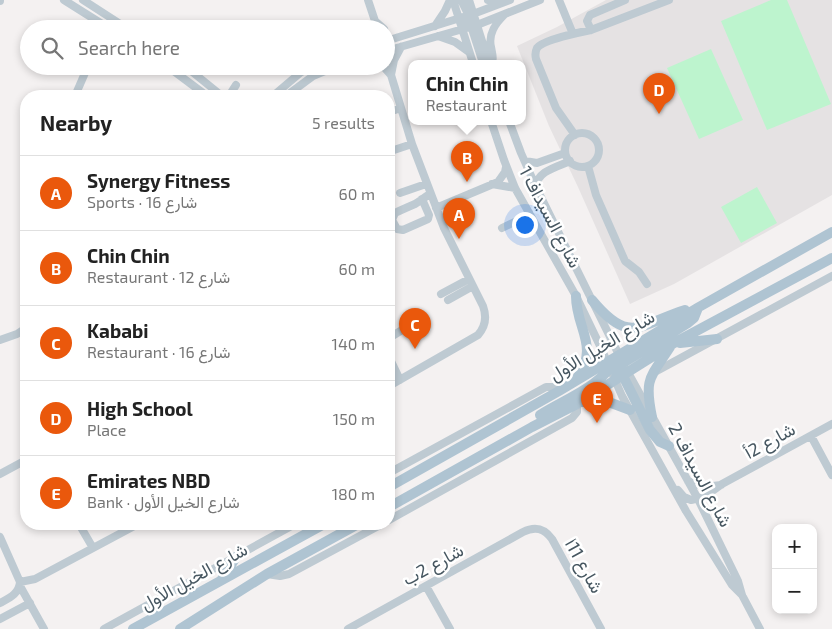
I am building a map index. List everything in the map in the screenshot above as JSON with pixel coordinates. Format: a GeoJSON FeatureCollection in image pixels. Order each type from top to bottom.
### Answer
{"type":"FeatureCollection","features":[{"type":"Feature","properties":{"kind":"main road","name":"شارع الخيل الأول"},"geometry":{"type":"LineString","coordinates":[[395,504],[577,403],[618,367],[699,307],[832,232]]}},
{"type":"Feature","properties":{"kind":"main road","name":"شارع الخيل الأول"},"geometry":{"type":"LineString","coordinates":[[395,484],[572,382],[618,367],[673,344],[832,258]]}},
{"type":"Feature","properties":{"kind":"main road"},"geometry":{"type":"LineString","coordinates":[[572,382],[584,367],[588,348],[586,337],[576,312],[576,296]]}},
{"type":"Feature","properties":{"kind":"main road"},"geometry":{"type":"LineString","coordinates":[[592,300],[612,321],[622,326],[634,328],[646,326],[684,310],[699,307]]}},
{"type":"Feature","properties":{"kind":"main road"},"geometry":{"type":"LineString","coordinates":[[652,417],[648,388],[653,373],[673,344],[717,339]]}},
{"type":"Feature","properties":{"kind":"main road"},"geometry":{"type":"LineString","coordinates":[[532,427],[541,415],[618,367],[650,430],[660,442],[669,446]]}},
{"type":"Feature","properties":{"kind":"main road"},"geometry":{"type":"LineString","coordinates":[[577,403],[606,401],[630,410]]}},
{"type":"Feature","properties":{"kind":"main road","name":"شارع الخيل الأول"},"geometry":{"type":"LineString","coordinates":[[133,629],[313,530]]}},
{"type":"Feature","properties":{"kind":"main road","name":"شارع الخيل الأول"},"geometry":{"type":"LineString","coordinates":[[180,629],[267,574],[347,530]]}},
{"type":"Feature","properties":{"kind":"main road"},"geometry":{"type":"LineString","coordinates":[[222,580],[236,557]]}},
{"type":"Feature","properties":{"kind":"street"},"geometry":{"type":"LineString","coordinates":[[64,0],[97,20]]}},
{"type":"Feature","properties":{"kind":"street"},"geometry":{"type":"LineString","coordinates":[[83,0],[114,20]]}},
{"type":"Feature","properties":{"kind":"street"},"geometry":{"type":"LineString","coordinates":[[368,0],[373,20]]}},
{"type":"Feature","properties":{"kind":"street"},"geometry":{"type":"LineString","coordinates":[[452,0],[472,60]]}},
{"type":"Feature","properties":{"kind":"street"},"geometry":{"type":"LineString","coordinates":[[434,26],[452,0]]}},
{"type":"Feature","properties":{"kind":"street"},"geometry":{"type":"LineString","coordinates":[[462,0],[471,15]]}},
{"type":"Feature","properties":{"kind":"street"},"geometry":{"type":"LineString","coordinates":[[469,0],[482,60]]}},
{"type":"Feature","properties":{"kind":"street"},"geometry":{"type":"LineString","coordinates":[[488,0],[506,2]]}},
{"type":"Feature","properties":{"kind":"street"},"geometry":{"type":"LineString","coordinates":[[395,49],[474,25],[540,0]]}},
{"type":"Feature","properties":{"kind":"street"},"geometry":{"type":"LineString","coordinates":[[559,0],[573,34]]}},
{"type":"Feature","properties":{"kind":"street"},"geometry":{"type":"LineString","coordinates":[[591,30],[587,21],[590,15],[625,0]]}},
{"type":"Feature","properties":{"kind":"street"},"geometry":{"type":"LineString","coordinates":[[575,135],[556,108],[535,55],[540,45],[591,30],[665,1]]}},
{"type":"Feature","properties":{"kind":"street"},"geometry":{"type":"LineString","coordinates":[[395,39],[506,2]]}},
{"type":"Feature","properties":{"kind":"street"},"geometry":{"type":"LineString","coordinates":[[492,60],[490,43],[492,31],[498,21],[508,12]]}},
{"type":"Feature","properties":{"kind":"street"},"geometry":{"type":"LineString","coordinates":[[459,18],[474,25],[489,60]]}},
{"type":"Feature","properties":{"kind":"street"},"geometry":{"type":"LineString","coordinates":[[395,34],[402,37]]}},
{"type":"Feature","properties":{"kind":"street"},"geometry":{"type":"LineString","coordinates":[[438,36],[455,42],[470,52]]}},
{"type":"Feature","properties":{"kind":"street"},"geometry":{"type":"LineString","coordinates":[[395,58],[401,47]]}},
{"type":"Feature","properties":{"kind":"street"},"geometry":{"type":"LineString","coordinates":[[78,90],[84,75]]}},
{"type":"Feature","properties":{"kind":"street"},"geometry":{"type":"LineString","coordinates":[[179,75],[199,90]]}},
{"type":"Feature","properties":{"kind":"street"},"geometry":{"type":"LineString","coordinates":[[196,75],[215,90]]}},
{"type":"Feature","properties":{"kind":"street"},"geometry":{"type":"LineString","coordinates":[[280,90],[298,75]]}},
{"type":"Feature","properties":{"kind":"street"},"geometry":{"type":"LineString","coordinates":[[294,90],[315,75]]}},
{"type":"Feature","properties":{"kind":"street"},"geometry":{"type":"LineString","coordinates":[[391,75],[426,184],[454,250],[485,312],[486,318],[478,335],[395,383]]}},
{"type":"Feature","properties":{"kind":"street"},"geometry":{"type":"LineString","coordinates":[[233,90],[236,85]]}},
{"type":"Feature","properties":{"kind":"street"},"geometry":{"type":"LineString","coordinates":[[395,106],[401,106]]}},
{"type":"Feature","properties":{"kind":"street"},"geometry":{"type":"LineString","coordinates":[[395,109],[401,106]]}},
{"type":"Feature","properties":{"kind":"street","name":"شارع السيداف 1"},"geometry":{"type":"LineString","coordinates":[[493,125],[506,167],[515,188],[618,367]]}},
{"type":"Feature","properties":{"kind":"street","name":"شارع السيداف 1"},"geometry":{"type":"LineString","coordinates":[[511,125],[536,187],[592,300],[618,367]]}},
{"type":"Feature","properties":{"kind":"street"},"geometry":{"type":"LineString","coordinates":[[586,134],[591,136],[598,144],[598,155],[593,163],[588,166],[578,166],[570,161],[565,152],[567,142],[575,135],[586,134]]}},
{"type":"Feature","properties":{"kind":"street"},"geometry":{"type":"LineString","coordinates":[[395,147],[412,142]]}},
{"type":"Feature","properties":{"kind":"street"},"geometry":{"type":"LineString","coordinates":[[525,162],[541,162],[565,152]]}},
{"type":"Feature","properties":{"kind":"street"},"geometry":{"type":"LineString","coordinates":[[536,187],[538,178],[541,175],[570,161]]}},
{"type":"Feature","properties":{"kind":"street"},"geometry":{"type":"LineString","coordinates":[[588,166],[596,195],[625,260],[639,272],[647,284]]}},
{"type":"Feature","properties":{"kind":"street"},"geometry":{"type":"LineString","coordinates":[[436,208],[492,184],[502,178],[506,167]]}},
{"type":"Feature","properties":{"kind":"street"},"geometry":{"type":"LineString","coordinates":[[400,193],[426,184]]}},
{"type":"Feature","properties":{"kind":"street"},"geometry":{"type":"LineString","coordinates":[[492,184],[515,188]]}},
{"type":"Feature","properties":{"kind":"street"},"geometry":{"type":"LineString","coordinates":[[395,213],[430,194]]}},
{"type":"Feature","properties":{"kind":"street"},"geometry":{"type":"LineString","coordinates":[[395,226],[397,230],[403,230],[428,219],[429,215],[422,199]]}},
{"type":"Feature","properties":{"kind":"street"},"geometry":{"type":"LineString","coordinates":[[502,228],[529,215]]}},
{"type":"Feature","properties":{"kind":"street"},"geometry":{"type":"LineString","coordinates":[[653,373],[832,276]]}},
{"type":"Feature","properties":{"kind":"street"},"geometry":{"type":"LineString","coordinates":[[441,294],[471,282]]}},
{"type":"Feature","properties":{"kind":"street"},"geometry":{"type":"LineString","coordinates":[[448,300],[471,282]]}},
{"type":"Feature","properties":{"kind":"street"},"geometry":{"type":"LineString","coordinates":[[395,330],[406,325],[395,333]]}},
{"type":"Feature","properties":{"kind":"street"},"geometry":{"type":"LineString","coordinates":[[0,340],[20,332]]}},
{"type":"Feature","properties":{"kind":"street","name":"شارع السيداف 2"},"geometry":{"type":"LineString","coordinates":[[618,367],[630,410],[686,511],[730,581],[742,595]]}},
{"type":"Feature","properties":{"kind":"street","name":"شارع السيداف 2"},"geometry":{"type":"LineString","coordinates":[[618,367],[652,417],[688,480],[760,629]]}},
{"type":"Feature","properties":{"kind":"street"},"geometry":{"type":"LineString","coordinates":[[395,370],[400,380]]}},
{"type":"Feature","properties":{"kind":"street"},"geometry":{"type":"LineString","coordinates":[[395,470],[546,387],[553,387],[559,391]]}},
{"type":"Feature","properties":{"kind":"street"},"geometry":{"type":"LineString","coordinates":[[395,517],[572,418],[576,412],[577,403]]}},
{"type":"Feature","properties":{"kind":"street","name":"شارع 2أ"},"geometry":{"type":"LineString","coordinates":[[698,500],[714,492],[722,484],[832,424]]}},
{"type":"Feature","properties":{"kind":"street"},"geometry":{"type":"LineString","coordinates":[[811,436],[832,475]]}},
{"type":"Feature","properties":{"kind":"street"},"geometry":{"type":"LineString","coordinates":[[0,474],[20,463]]}},
{"type":"Feature","properties":{"kind":"street","name":"شارع 2أ"},"geometry":{"type":"LineString","coordinates":[[688,480],[705,487],[722,484]]}},
{"type":"Feature","properties":{"kind":"street"},"geometry":{"type":"LineString","coordinates":[[670,481],[686,498],[698,500]]}},
{"type":"Feature","properties":{"kind":"street","name":"شارع 2ب"},"geometry":{"type":"LineString","coordinates":[[348,629],[533,528]]}},
{"type":"Feature","properties":{"kind":"street","name":"شارع 11ا"},"geometry":{"type":"LineString","coordinates":[[533,528],[542,530],[550,535],[601,629]]}},
{"type":"Feature","properties":{"kind":"street"},"geometry":{"type":"LineString","coordinates":[[82,530],[93,548]]}},
{"type":"Feature","properties":{"kind":"street"},"geometry":{"type":"LineString","coordinates":[[0,603],[14,594],[20,584],[35,579],[128,530]]}},
{"type":"Feature","properties":{"kind":"street"},"geometry":{"type":"LineString","coordinates":[[104,629],[284,530]]}},
{"type":"Feature","properties":{"kind":"street"},"geometry":{"type":"LineString","coordinates":[[267,574],[280,576],[289,574],[371,530]]}},
{"type":"Feature","properties":{"kind":"street"},"geometry":{"type":"LineString","coordinates":[[0,537],[20,584],[44,629]]}},
{"type":"Feature","properties":{"kind":"street"},"geometry":{"type":"LineString","coordinates":[[426,586],[450,629]]}},
{"type":"Feature","properties":{"kind":"street"},"geometry":{"type":"LineString","coordinates":[[0,619],[30,603]]}},
{"type":"Feature","properties":{"kind":"shaded area"},"geometry":{"type":"Polygon","coordinates":[[[606,0],[832,0],[832,195],[674,284],[630,304],[549,126],[526,68],[526,60],[523,60],[517,46],[606,0]]]}},
{"type":"Feature","properties":{"kind":"green space"},"geometry":{"type":"Polygon","coordinates":[[[771,0],[787,0],[831,104],[767,130],[721,21],[771,0]]]}},
{"type":"Feature","properties":{"kind":"green space"},"geometry":{"type":"Polygon","coordinates":[[[711,49],[743,120],[699,139],[667,68],[711,49]]]}},
{"type":"Feature","properties":{"kind":"green space"},"geometry":{"type":"Polygon","coordinates":[[[757,187],[777,223],[741,243],[721,207],[757,187]]]}},
{"type":"Feature","properties":{"kind":"place","name":"High School"},"geometry":{"type":"Point","coordinates":[659,114]}},
{"type":"Feature","properties":{"kind":"place","name":"Chin Chin"},"geometry":{"type":"Point","coordinates":[467,182]}},
{"type":"Feature","properties":{"kind":"place","name":"Synergy Fitness"},"geometry":{"type":"Point","coordinates":[459,239]}},
{"type":"Feature","properties":{"kind":"place","name":"Kababi"},"geometry":{"type":"Point","coordinates":[415,349]}},
{"type":"Feature","properties":{"kind":"place","name":"Emirates NBD"},"geometry":{"type":"Point","coordinates":[597,423]}}]}
